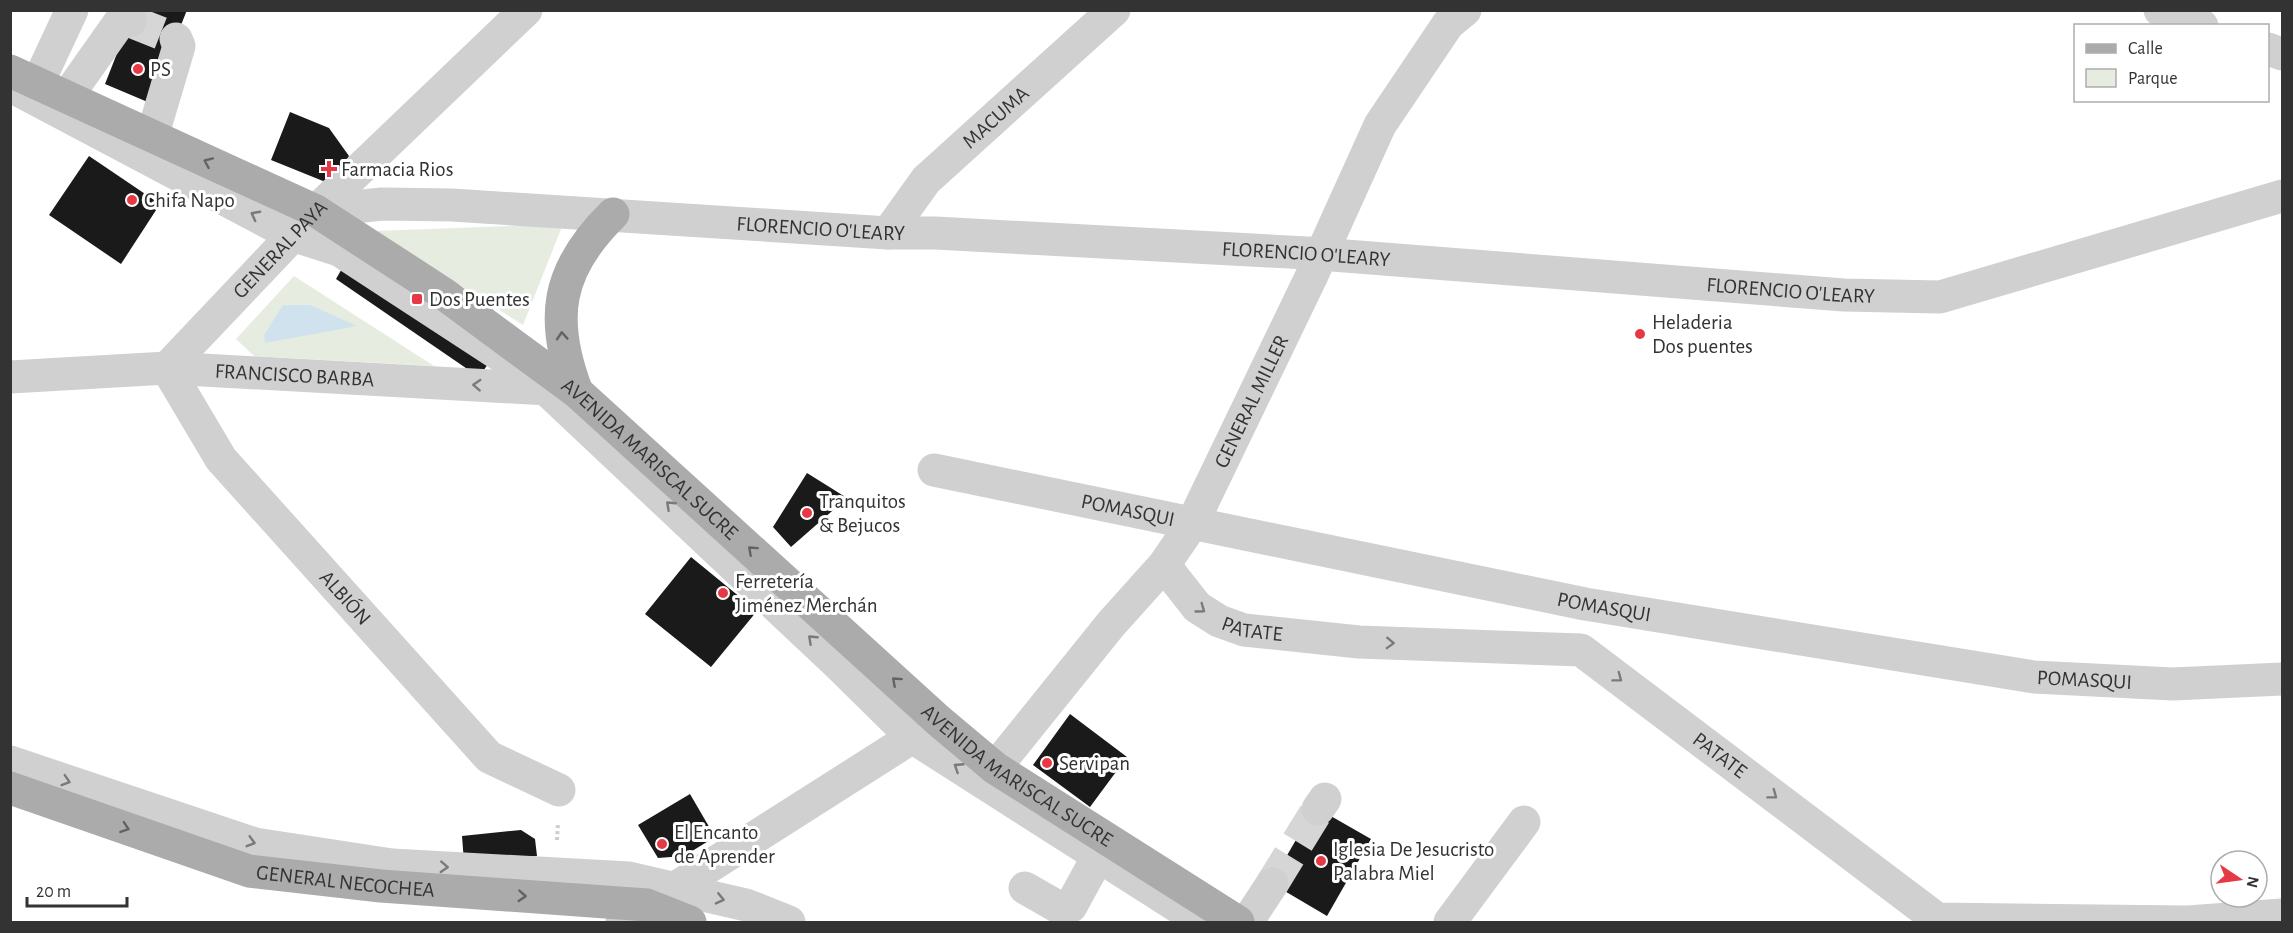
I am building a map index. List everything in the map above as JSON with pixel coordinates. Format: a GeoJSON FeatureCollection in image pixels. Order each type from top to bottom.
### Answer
{"type":"FeatureCollection","features":[{"type":"Feature","properties":{"kind":"main road","name":"AVENIDA MARISCAL SUCRE"},"geometry":{"type":"LineString","coordinates":[[31,85],[316,211],[444,294],[562,391],[926,729],[996,768],[1103,848],[1238,922]]}},
{"type":"Feature","properties":{"kind":"main road"},"geometry":{"type":"LineString","coordinates":[[562,391],[565,361],[560,336],[562,305],[570,273],[587,239],[613,214]]}},
{"type":"Feature","properties":{"kind":"main road","name":"GENERAL NECOCHEA"},"geometry":{"type":"LineString","coordinates":[[10,788],[249,871],[381,885],[648,906],[690,922]]}},
{"type":"Feature","properties":{"kind":"street"},"geometry":{"type":"LineString","coordinates":[[31,85],[72,10]]}},
{"type":"Feature","properties":{"kind":"street","name":"GENERAL PAYA"},"geometry":{"type":"LineString","coordinates":[[166,368],[316,211],[526,10]]}},
{"type":"Feature","properties":{"kind":"street","name":"MACUMA"},"geometry":{"type":"LineString","coordinates":[[888,233],[926,180],[1114,10]]}},
{"type":"Feature","properties":{"kind":"street","name":"GENERAL MILLER"},"geometry":{"type":"LineString","coordinates":[[996,768],[1112,624],[1164,565],[1192,524],[1322,254],[1380,125],[1448,24],[1465,10]]}},
{"type":"Feature","properties":{"kind":"street"},"geometry":{"type":"LineString","coordinates":[[2160,10],[2197,24]]}},
{"type":"Feature","properties":{"kind":"street"},"geometry":{"type":"LineString","coordinates":[[31,85],[123,29]]}},
{"type":"Feature","properties":{"kind":"street"},"geometry":{"type":"LineString","coordinates":[[152,137],[174,49]]}},
{"type":"Feature","properties":{"kind":"street"},"geometry":{"type":"LineString","coordinates":[[31,85],[292,235],[339,250],[506,359],[562,391]]}},
{"type":"Feature","properties":{"kind":"street","name":"FLORENCIO O'LEARY"},"geometry":{"type":"LineString","coordinates":[[316,211],[382,204],[429,204],[888,233],[935,232],[1322,254],[1844,295],[1940,297],[2283,196]]}},
{"type":"Feature","properties":{"kind":"street","name":"FRANCISCO BARBA"},"geometry":{"type":"LineString","coordinates":[[10,378],[166,368],[562,391]]}},
{"type":"Feature","properties":{"kind":"street","name":"ALBIÓN"},"geometry":{"type":"LineString","coordinates":[[166,368],[221,459],[489,757],[559,790]]}},
{"type":"Feature","properties":{"kind":"street","name":"POMASQUI"},"geometry":{"type":"LineString","coordinates":[[934,470],[1585,604],[2034,677],[2173,684],[2283,680]]}},
{"type":"Feature","properties":{"kind":"street","name":"PATATE"},"geometry":{"type":"LineString","coordinates":[[1164,565],[1197,607],[1219,621],[1244,630],[1359,642],[1581,650],[1936,921],[2188,922],[2283,915]]}},
{"type":"Feature","properties":{"kind":"street"},"geometry":{"type":"LineString","coordinates":[[1581,650],[1590,630],[1591,616],[1585,604]]}},
{"type":"Feature","properties":{"kind":"street"},"geometry":{"type":"LineString","coordinates":[[648,906],[926,729],[1103,848],[1202,922]]}},
{"type":"Feature","properties":{"kind":"street"},"geometry":{"type":"LineString","coordinates":[[10,762],[255,844],[393,865],[628,878],[648,906]]}},
{"type":"Feature","properties":{"kind":"street"},"geometry":{"type":"LineString","coordinates":[[1450,922],[1524,822]]}},
{"type":"Feature","properties":{"kind":"street"},"geometry":{"type":"LineString","coordinates":[[1025,888],[1066,909],[1071,906],[1103,848]]}},
{"type":"Feature","properties":{"kind":"street"},"geometry":{"type":"LineString","coordinates":[[1247,922],[1272,884]]}},
{"type":"Feature","properties":{"kind":"street"},"geometry":{"type":"LineString","coordinates":[[648,906],[746,905],[789,922]]}},
{"type":"Feature","properties":{"kind":"path"},"geometry":{"type":"LineString","coordinates":[[556,873],[559,790]]}},
{"type":"Feature","properties":{"kind":"green space"},"geometry":{"type":"Polygon","coordinates":[[[563,224],[523,325],[375,231],[563,224]]]}},
{"type":"Feature","properties":{"kind":"green space"},"geometry":{"type":"Polygon","coordinates":[[[294,276],[434,366],[254,356],[236,339],[294,276]]]}},
{"type":"Feature","properties":{"kind":"water"},"geometry":{"type":"Polygon","coordinates":[[[283,305],[310,305],[357,326],[265,343],[264,335],[283,305]]]}},
{"type":"Feature","properties":{"kind":"building","name":"PS"},"geometry":{"type":"Polygon","coordinates":[[[134,10],[187,10],[150,103],[105,84],[134,10]]]}},
{"type":"Feature","properties":{"kind":"building"},"geometry":{"type":"Polygon","coordinates":[[[290,112],[329,128],[349,156],[337,177],[323,181],[271,160],[290,112]]]}},
{"type":"Feature","properties":{"kind":"building"},"geometry":{"type":"Polygon","coordinates":[[[89,156],[160,204],[121,264],[49,215],[89,156]]]}},
{"type":"Feature","properties":{"kind":"building"},"geometry":{"type":"Polygon","coordinates":[[[344,265],[488,364],[479,377],[336,279],[344,265]]]}},
{"type":"Feature","properties":{"kind":"building","name":"Tranquitos & Bejucos"},"geometry":{"type":"Polygon","coordinates":[[[807,473],[847,498],[791,547],[773,527],[807,473]]]}},
{"type":"Feature","properties":{"kind":"building"},"geometry":{"type":"Polygon","coordinates":[[[691,557],[757,611],[711,667],[645,614],[691,557]]]}},
{"type":"Feature","properties":{"kind":"building"},"geometry":{"type":"Polygon","coordinates":[[[1070,714],[1127,757],[1090,807],[1033,765],[1070,714]]]}},
{"type":"Feature","properties":{"kind":"building"},"geometry":{"type":"Polygon","coordinates":[[[690,794],[715,837],[684,856],[658,858],[638,825],[690,794]]]}},
{"type":"Feature","properties":{"kind":"building","name":"Iglesia De Jesucristo Palabra Miel"},"geometry":{"type":"Polygon","coordinates":[[[1315,807],[1371,839],[1327,916],[1271,883],[1315,807]]]}},
{"type":"Feature","properties":{"kind":"building"},"geometry":{"type":"Polygon","coordinates":[[[521,830],[535,839],[537,856],[464,862],[462,836],[521,830]]]}},
{"type":"Feature","properties":{"kind":"tunnel"},"geometry":{"type":"LineString","coordinates":[[130,21],[176,39]]}},
{"type":"Feature","properties":{"kind":"tunnel"},"geometry":{"type":"LineString","coordinates":[[1272,884],[1318,809]]}},
{"type":"Feature","properties":{"kind":"place","name":"PS"},"geometry":{"type":"Point","coordinates":[138,69]}},
{"type":"Feature","properties":{"kind":"place","name":"Farmacia Rios"},"geometry":{"type":"Point","coordinates":[329,169]}},
{"type":"Feature","properties":{"kind":"place","name":"Chifa Napo"},"geometry":{"type":"Point","coordinates":[132,200]}},
{"type":"Feature","properties":{"kind":"place","name":"Dos Puentes"},"geometry":{"type":"Point","coordinates":[417,299]}},
{"type":"Feature","properties":{"kind":"place","name":"Heladeria Dos puentes"},"geometry":{"type":"Point","coordinates":[1640,334]}},
{"type":"Feature","properties":{"kind":"place","name":"Tranquitos & Bejucos"},"geometry":{"type":"Point","coordinates":[807,513]}},
{"type":"Feature","properties":{"kind":"place","name":"Ferretería Jiménez Merchán"},"geometry":{"type":"Point","coordinates":[723,593]}},
{"type":"Feature","properties":{"kind":"place","name":"Servipan"},"geometry":{"type":"Point","coordinates":[1047,763]}},
{"type":"Feature","properties":{"kind":"place","name":"El Encanto de Aprender"},"geometry":{"type":"Point","coordinates":[662,844]}},
{"type":"Feature","properties":{"kind":"place","name":"Iglesia De Jesucristo Palabra Miel"},"geometry":{"type":"Point","coordinates":[1321,861]}}]}
